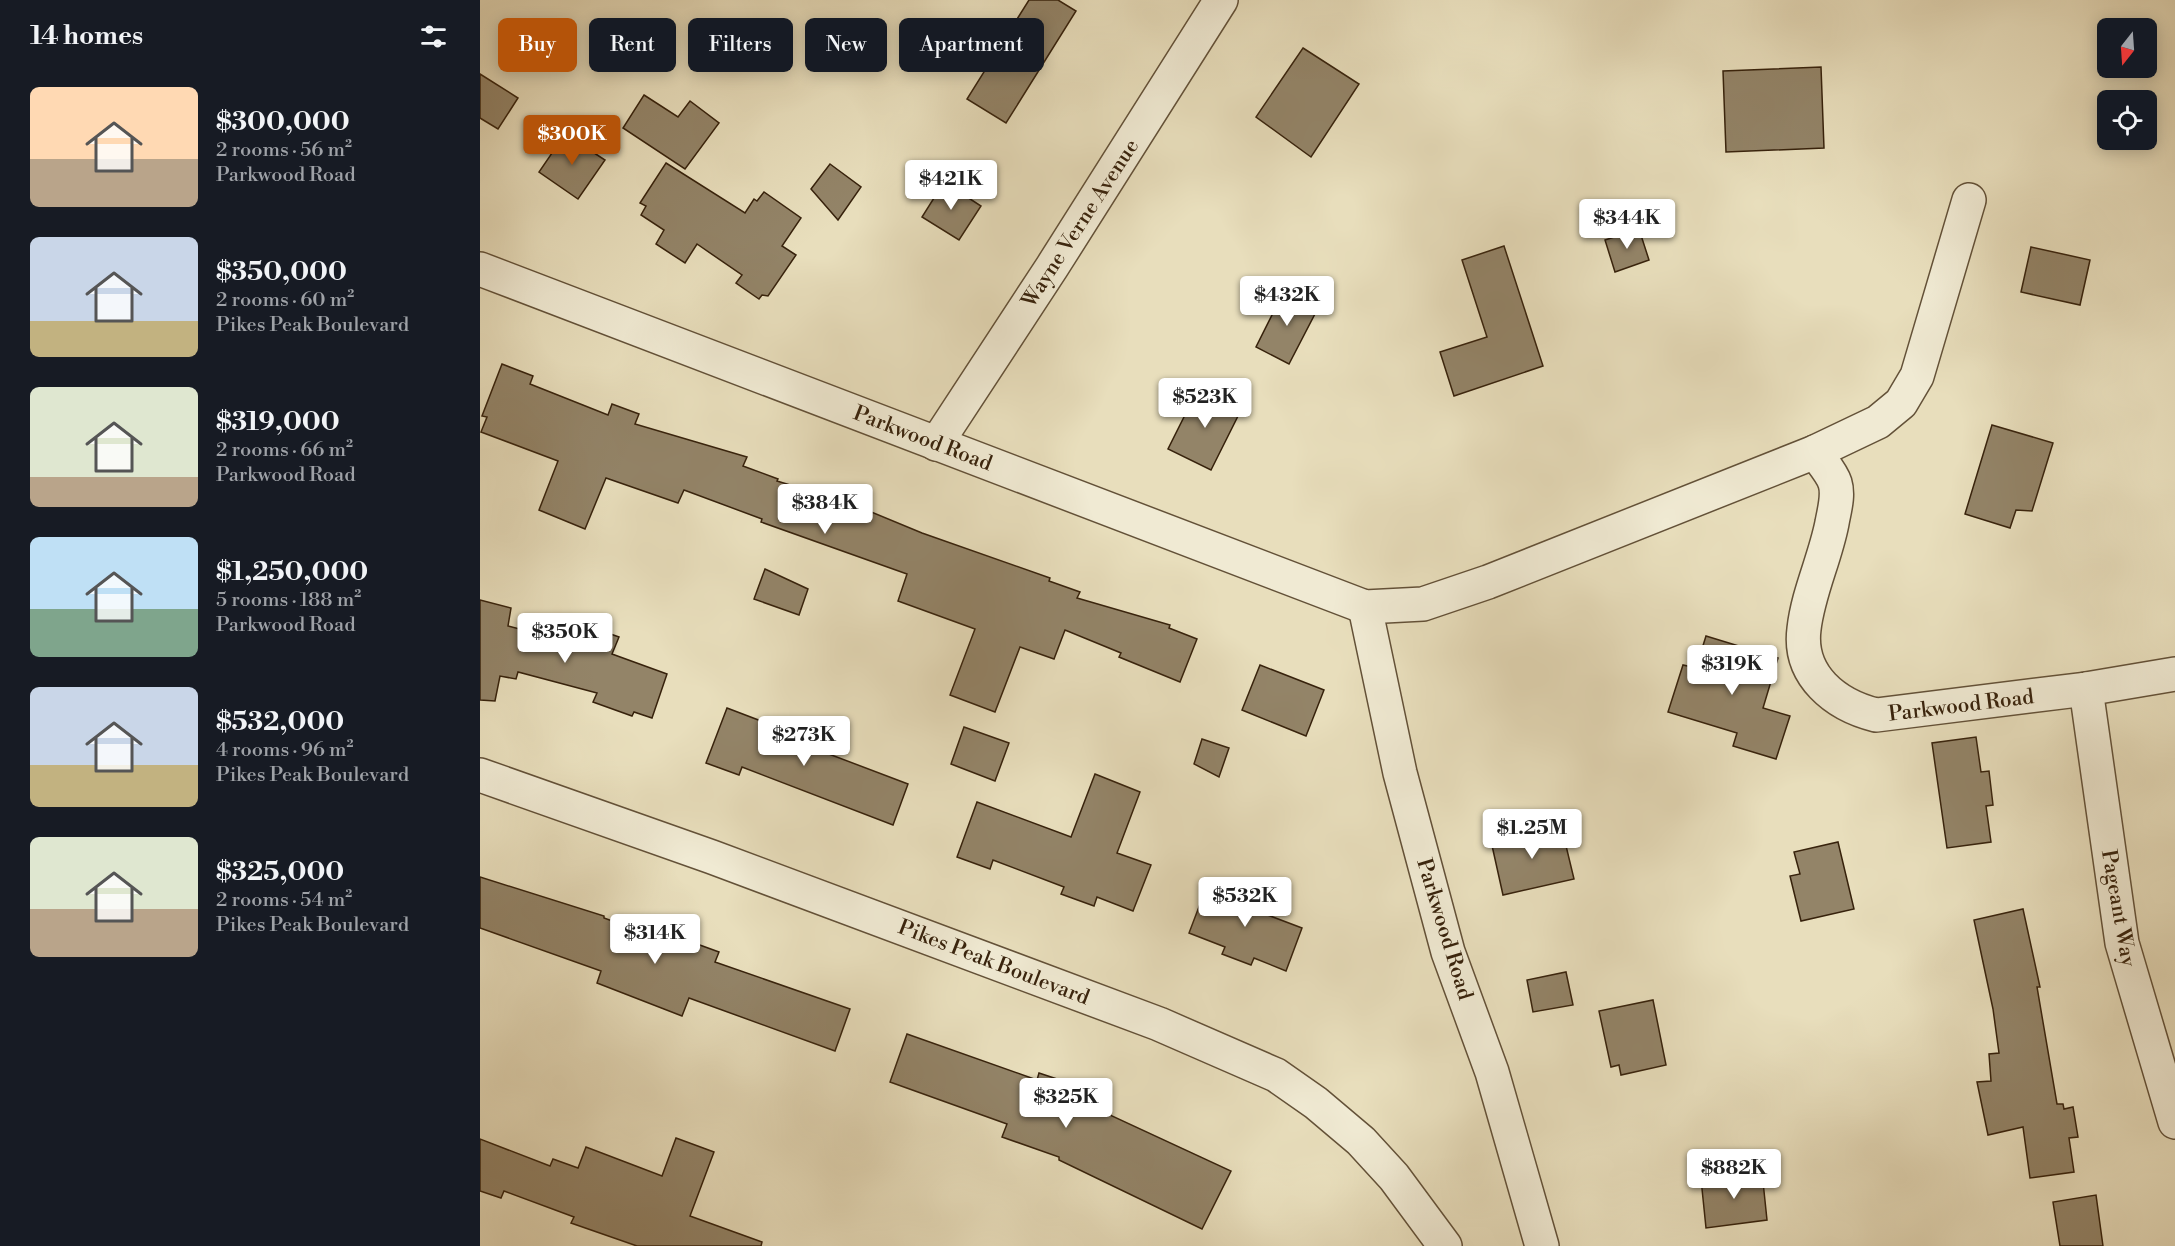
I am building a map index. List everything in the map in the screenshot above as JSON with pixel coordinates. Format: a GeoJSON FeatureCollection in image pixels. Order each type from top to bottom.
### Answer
{"type":"FeatureCollection","features":[{"type":"Feature","properties":{"kind":"street","name":"Wayne Verne Avenue"},"geometry":{"type":"LineString","coordinates":[[936,444],[1052,267],[1221,0]]}},
{"type":"Feature","properties":{"kind":"street","name":"Parkwood Road"},"geometry":{"type":"LineString","coordinates":[[480,269],[1365,607],[1422,604],[1488,582],[1815,452],[1878,422],[1901,402],[1917,376],[1970,200]]}},
{"type":"Feature","properties":{"kind":"street","name":"Parkwood Road"},"geometry":{"type":"LineString","coordinates":[[1815,452],[1835,482],[1836,500],[1828,546],[1803,632],[1808,662],[1817,680],[1830,696],[1857,711],[1876,715],[2086,689],[2175,674]]}},
{"type":"Feature","properties":{"kind":"street","name":"Parkwood Road"},"geometry":{"type":"LineString","coordinates":[[1365,607],[1400,773],[1448,952],[1492,1072],[1542,1246]]}},
{"type":"Feature","properties":{"kind":"street","name":"Pageant Way"},"geometry":{"type":"LineString","coordinates":[[2086,689],[2122,943],[2175,1122]]}},
{"type":"Feature","properties":{"kind":"street","name":"Pikes Peak Boulevard"},"geometry":{"type":"LineString","coordinates":[[480,775],[712,857],[1114,1007],[1226,1051],[1276,1075],[1316,1103],[1360,1141],[1394,1177],[1445,1246]]}},
{"type":"Feature","properties":{"kind":"building"},"geometry":{"type":"Polygon","coordinates":[[[1029,0],[1058,0],[1076,11],[1044,62],[1044,18],[1018,18],[1029,0]]]}},
{"type":"Feature","properties":{"kind":"building"},"geometry":{"type":"Polygon","coordinates":[[[1303,48],[1359,84],[1311,157],[1256,117],[1303,48]]]}},
{"type":"Feature","properties":{"kind":"building"},"geometry":{"type":"Polygon","coordinates":[[[1821,67],[1824,148],[1726,152],[1723,71],[1821,67]]]}},
{"type":"Feature","properties":{"kind":"building"},"geometry":{"type":"Polygon","coordinates":[[[984,72],[1038,72],[1006,123],[967,99],[984,72]]]}},
{"type":"Feature","properties":{"kind":"building"},"geometry":{"type":"Polygon","coordinates":[[[480,74],[518,98],[498,129],[480,118],[480,74]]]}},
{"type":"Feature","properties":{"kind":"building"},"geometry":{"type":"Polygon","coordinates":[[[644,95],[678,117],[690,101],[719,123],[685,169],[623,128],[644,95]]]}},
{"type":"Feature","properties":{"kind":"building"},"geometry":{"type":"Polygon","coordinates":[[[565,134],[605,160],[578,199],[539,172],[565,134]]]}},
{"type":"Feature","properties":{"kind":"building"},"geometry":{"type":"Polygon","coordinates":[[[666,163],[745,213],[754,199],[757,201],[764,192],[801,218],[782,246],[796,255],[768,296],[762,295],[759,299],[736,283],[742,275],[697,244],[685,263],[656,244],[664,230],[641,215],[646,206],[640,203],[666,163]]]}},
{"type":"Feature","properties":{"kind":"building"},"geometry":{"type":"Polygon","coordinates":[[[830,164],[861,187],[838,220],[811,189],[830,164]]]}},
{"type":"Feature","properties":{"kind":"building"},"geometry":{"type":"Polygon","coordinates":[[[944,182],[981,206],[959,240],[922,217],[944,182]]]}},
{"type":"Feature","properties":{"kind":"building"},"geometry":{"type":"Polygon","coordinates":[[[1639,229],[1649,260],[1615,272],[1605,240],[1639,229]]]}},
{"type":"Feature","properties":{"kind":"building"},"geometry":{"type":"Polygon","coordinates":[[[1504,246],[1543,366],[1454,396],[1440,352],[1487,337],[1462,260],[1504,246]]]}},
{"type":"Feature","properties":{"kind":"building"},"geometry":{"type":"Polygon","coordinates":[[[2031,247],[2090,260],[2080,305],[2021,292],[2031,247]]]}},
{"type":"Feature","properties":{"kind":"building"},"geometry":{"type":"Polygon","coordinates":[[[1284,291],[1318,308],[1289,364],[1256,347],[1284,291]]]}},
{"type":"Feature","properties":{"kind":"building"},"geometry":{"type":"Polygon","coordinates":[[[502,364],[533,376],[530,384],[608,415],[612,404],[639,414],[635,424],[747,457],[743,466],[778,479],[777,481],[852,504],[922,533],[1050,578],[1049,581],[1080,592],[1077,598],[1170,625],[1169,628],[1197,639],[1180,682],[1119,657],[1121,653],[1065,630],[1054,659],[1020,647],[995,712],[950,695],[975,629],[898,601],[907,574],[761,522],[762,519],[684,490],[678,503],[606,478],[585,529],[539,510],[558,461],[481,432],[487,417],[482,416],[502,364]]]}},
{"type":"Feature","properties":{"kind":"building"},"geometry":{"type":"Polygon","coordinates":[[[1199,387],[1236,404],[1232,410],[1239,414],[1211,470],[1168,449],[1199,387]]]}},
{"type":"Feature","properties":{"kind":"building"},"geometry":{"type":"Polygon","coordinates":[[[1992,425],[2053,443],[2032,511],[2016,510],[2010,528],[1965,514],[1992,425]]]}},
{"type":"Feature","properties":{"kind":"building"},"geometry":{"type":"Polygon","coordinates":[[[765,569],[808,589],[799,615],[754,599],[765,569]]]}},
{"type":"Feature","properties":{"kind":"building"},"geometry":{"type":"Polygon","coordinates":[[[480,600],[511,608],[508,626],[581,645],[588,626],[619,637],[612,654],[667,674],[652,718],[634,712],[632,716],[593,702],[597,693],[518,672],[516,679],[500,676],[495,701],[480,700],[480,600]]]}},
{"type":"Feature","properties":{"kind":"building"},"geometry":{"type":"Polygon","coordinates":[[[1706,636],[1778,658],[1763,708],[1790,716],[1776,759],[1733,746],[1737,733],[1668,712],[1683,665],[1696,668],[1706,636]]]}},
{"type":"Feature","properties":{"kind":"building"},"geometry":{"type":"Polygon","coordinates":[[[1260,665],[1324,690],[1306,736],[1242,710],[1260,665]]]}},
{"type":"Feature","properties":{"kind":"building"},"geometry":{"type":"Polygon","coordinates":[[[727,708],[795,734],[792,740],[908,784],[893,825],[742,767],[739,775],[706,763],[727,708]]]}},
{"type":"Feature","properties":{"kind":"building"},"geometry":{"type":"Polygon","coordinates":[[[964,727],[1009,743],[995,781],[951,764],[964,727]]]}},
{"type":"Feature","properties":{"kind":"building"},"geometry":{"type":"Polygon","coordinates":[[[1976,737],[1981,772],[1989,771],[1993,805],[1986,806],[1991,842],[1947,848],[1932,743],[1976,737]]]}},
{"type":"Feature","properties":{"kind":"building"},"geometry":{"type":"Polygon","coordinates":[[[1202,739],[1229,748],[1219,777],[1194,764],[1202,739]]]}},
{"type":"Feature","properties":{"kind":"building"},"geometry":{"type":"Polygon","coordinates":[[[1095,774],[1140,792],[1117,853],[1151,865],[1133,911],[1097,897],[1094,906],[1061,894],[1064,887],[993,860],[990,869],[957,857],[977,802],[1071,837],[1095,774]]]}},
{"type":"Feature","properties":{"kind":"building"},"geometry":{"type":"Polygon","coordinates":[[[1561,825],[1574,879],[1503,895],[1491,841],[1561,825]]]}},
{"type":"Feature","properties":{"kind":"building"},"geometry":{"type":"Polygon","coordinates":[[[1838,842],[1854,909],[1801,921],[1790,876],[1800,874],[1794,852],[1838,842]]]}},
{"type":"Feature","properties":{"kind":"building"},"geometry":{"type":"Polygon","coordinates":[[[480,877],[604,916],[604,918],[683,947],[686,940],[719,952],[715,962],[850,1009],[835,1051],[689,998],[682,1016],[597,983],[601,971],[480,928],[480,877]]]}},
{"type":"Feature","properties":{"kind":"building"},"geometry":{"type":"Polygon","coordinates":[[[1231,881],[1264,893],[1257,911],[1302,928],[1286,971],[1254,958],[1251,965],[1222,954],[1225,947],[1189,933],[1205,891],[1224,898],[1231,881]]]}},
{"type":"Feature","properties":{"kind":"building"},"geometry":{"type":"Polygon","coordinates":[[[2023,909],[2040,987],[2037,987],[2057,1104],[2063,1104],[2064,1109],[2073,1107],[2078,1137],[2069,1138],[2074,1172],[2030,1178],[2023,1127],[1988,1135],[1977,1082],[1991,1081],[1989,1054],[1999,1053],[1993,1009],[1974,920],[2023,909]]]}},
{"type":"Feature","properties":{"kind":"building"},"geometry":{"type":"Polygon","coordinates":[[[1566,972],[1573,1005],[1533,1012],[1527,980],[1566,972]]]}},
{"type":"Feature","properties":{"kind":"building"},"geometry":{"type":"Polygon","coordinates":[[[1653,1000],[1666,1065],[1621,1075],[1619,1065],[1611,1067],[1599,1011],[1653,1000]]]}},
{"type":"Feature","properties":{"kind":"building"},"geometry":{"type":"Polygon","coordinates":[[[907,1034],[1037,1080],[1039,1073],[1072,1084],[1067,1096],[1100,1108],[1099,1110],[1231,1171],[1202,1229],[1059,1160],[1059,1157],[1002,1137],[1007,1124],[890,1082],[907,1034]]]}},
{"type":"Feature","properties":{"kind":"building"},"geometry":{"type":"Polygon","coordinates":[[[676,1138],[714,1152],[690,1216],[762,1242],[761,1246],[637,1246],[571,1223],[574,1217],[504,1191],[501,1198],[480,1191],[480,1139],[550,1166],[553,1159],[578,1168],[586,1147],[662,1176],[676,1138]]]}},
{"type":"Feature","properties":{"kind":"building"},"geometry":{"type":"Polygon","coordinates":[[[1762,1172],[1767,1220],[1706,1228],[1701,1179],[1762,1172]]]}},
{"type":"Feature","properties":{"kind":"building"},"geometry":{"type":"Polygon","coordinates":[[[2096,1195],[2103,1246],[2060,1246],[2053,1202],[2096,1195]]]}}]}
